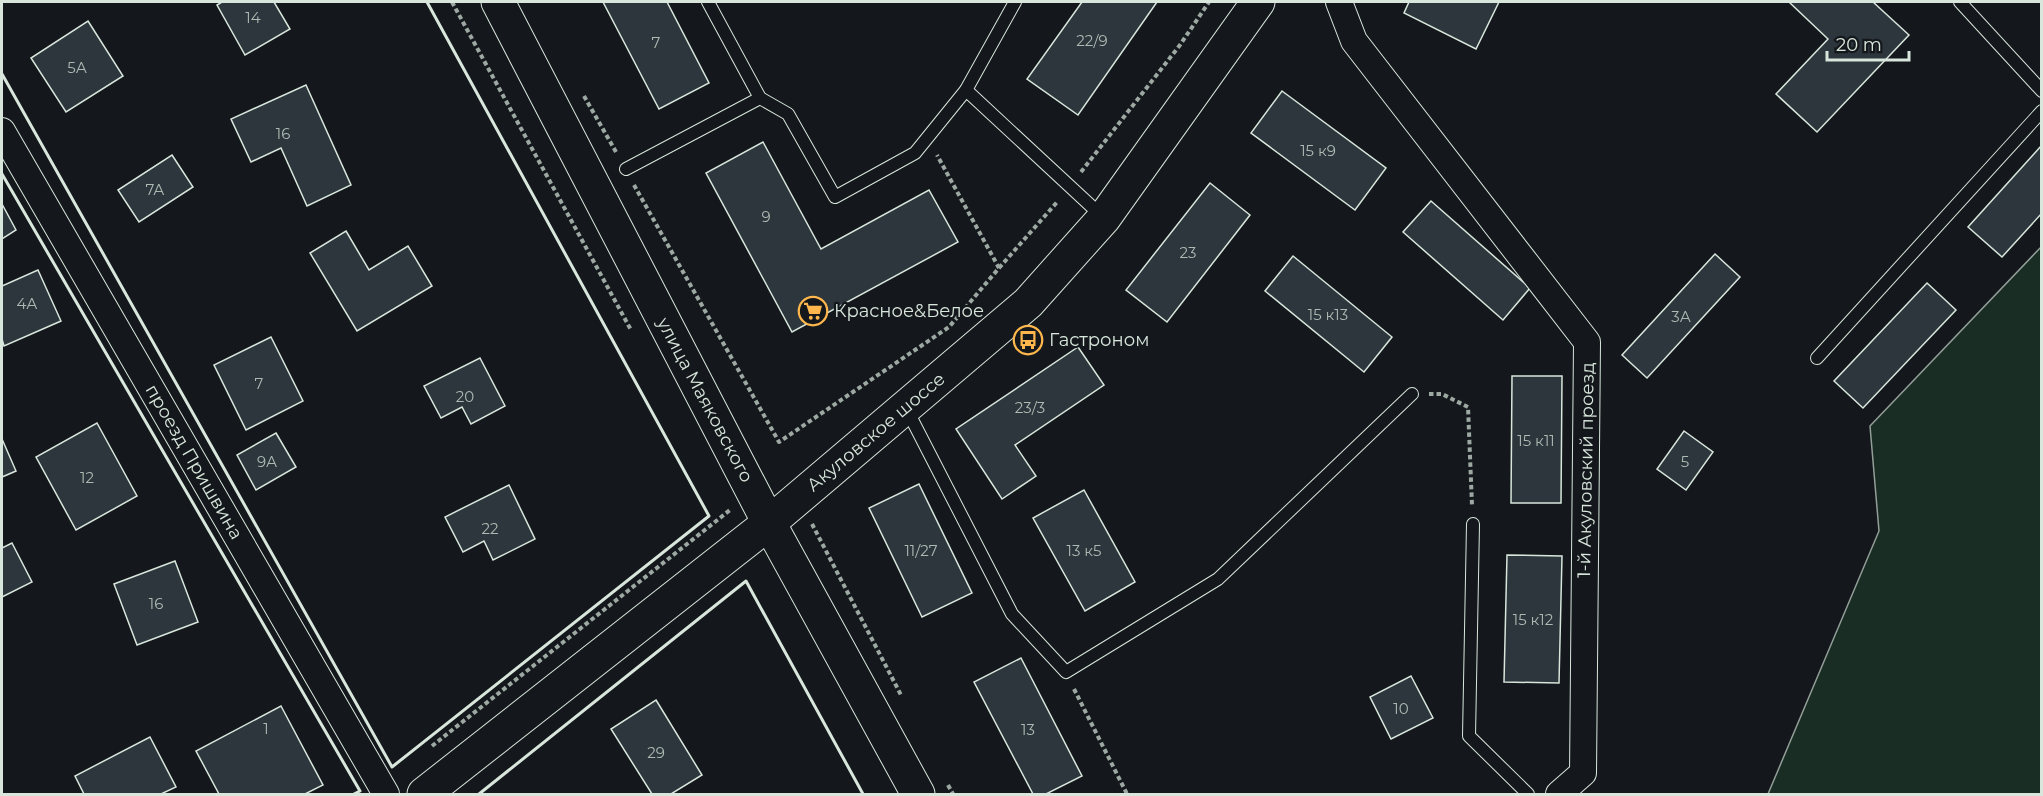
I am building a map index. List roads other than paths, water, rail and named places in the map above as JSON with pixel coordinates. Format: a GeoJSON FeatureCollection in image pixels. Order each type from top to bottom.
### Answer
{"type":"FeatureCollection","features":[{"type":"Feature","properties":{"kind":"street","name":"улица Маяковского"},"geometry":{"type":"LineString","coordinates":[[498,2],[769,523],[933,789]]}},
{"type":"Feature","properties":{"kind":"street","name":"Акуловское шоссе"},"geometry":{"type":"LineString","coordinates":[[424,795],[769,523],[1028,303],[1104,218],[1258,2]]}},
{"type":"Feature","properties":{"kind":"street","name":"1-й Акуловский проезд"},"geometry":{"type":"LineString","coordinates":[[1339,2],[1354,41],[1587,342],[1583,773],[1559,795]]}},
{"type":"Feature","properties":{"kind":"street","name":"проезд Пришвина"},"geometry":{"type":"LineString","coordinates":[[2,130],[386,795]]}},
{"type":"Feature","properties":{"kind":"lane"},"geometry":{"type":"LineString","coordinates":[[708,2],[760,98],[789,114],[835,197],[915,153],[966,90],[1015,2]]}},
{"type":"Feature","properties":{"kind":"lane"},"geometry":{"type":"LineString","coordinates":[[1960,2],[2042,91]]}},
{"type":"Feature","properties":{"kind":"lane"},"geometry":{"type":"LineString","coordinates":[[966,90],[1104,218]]}},
{"type":"Feature","properties":{"kind":"lane"},"geometry":{"type":"LineString","coordinates":[[626,170],[760,98]]}},
{"type":"Feature","properties":{"kind":"lane"},"geometry":{"type":"LineString","coordinates":[[1817,358],[2042,111]]}},
{"type":"Feature","properties":{"kind":"lane"},"geometry":{"type":"LineString","coordinates":[[905,407],[1012,614],[1066,672],[1218,579],[1412,394]]}},
{"type":"Feature","properties":{"kind":"lane"},"geometry":{"type":"LineString","coordinates":[[1473,524],[1469,736],[1528,795]]}},
{"type":"Feature","properties":{"kind":"place","name":"Красное&Белое"},"geometry":{"type":"Point","coordinates":[813,311]}},
{"type":"Feature","properties":{"kind":"place","name":"Гастроном"},"geometry":{"type":"Point","coordinates":[1028,340]}}]}
